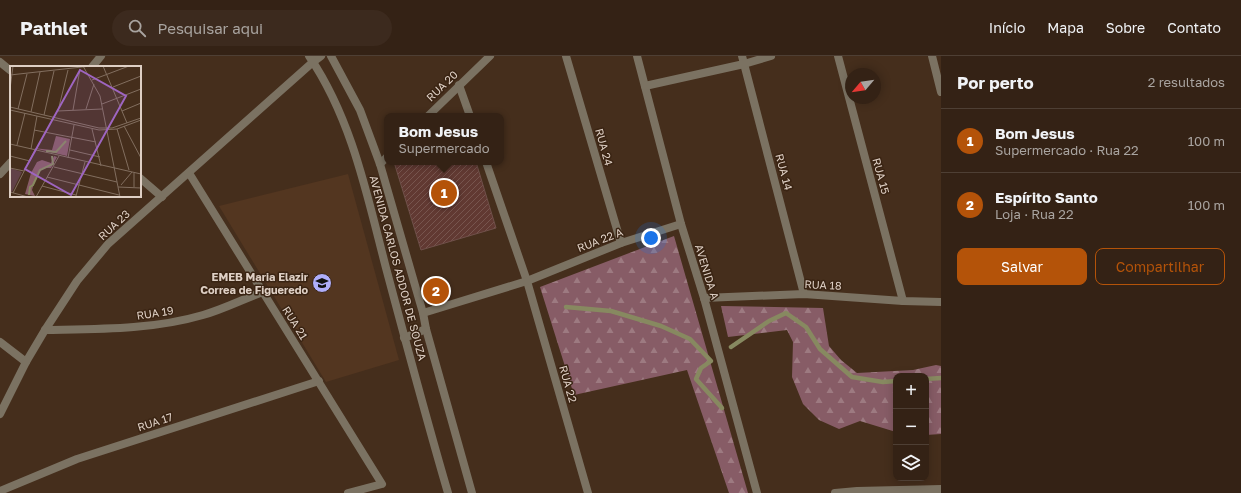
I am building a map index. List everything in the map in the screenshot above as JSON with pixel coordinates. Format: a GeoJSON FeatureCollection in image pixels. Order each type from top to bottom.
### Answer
{"type":"FeatureCollection","features":[{"type":"Feature","properties":{"kind":"street"},"geometry":{"type":"LineString","coordinates":[[93,66],[101,56]]}},
{"type":"Feature","properties":{"kind":"street","name":"RUA 23"},"geometry":{"type":"LineString","coordinates":[[0,414],[26,362],[45,330],[77,281],[108,244],[189,173],[311,59],[322,56]]}},
{"type":"Feature","properties":{"kind":"street","name":"AVENIDA CARLOS ADDOR DE SOUZA"},"geometry":{"type":"LineString","coordinates":[[331,56],[360,110],[380,164],[423,313],[426,329],[472,493]]}},
{"type":"Feature","properties":{"kind":"street","name":"RUA 20"},"geometry":{"type":"LineString","coordinates":[[431,113],[490,56]]}},
{"type":"Feature","properties":{"kind":"street","name":"RUA 24"},"geometry":{"type":"LineString","coordinates":[[566,56],[621,243]]}},
{"type":"Feature","properties":{"kind":"street","name":"AVENIDA A"},"geometry":{"type":"LineString","coordinates":[[637,56],[681,224],[704,298],[757,493]]}},
{"type":"Feature","properties":{"kind":"street"},"geometry":{"type":"LineString","coordinates":[[645,86],[743,60],[771,56]]}},
{"type":"Feature","properties":{"kind":"street","name":"RUA 15"},"geometry":{"type":"LineString","coordinates":[[838,56],[903,301]]}},
{"type":"Feature","properties":{"kind":"street"},"geometry":{"type":"LineString","coordinates":[[932,56],[941,92]]}},
{"type":"Feature","properties":{"kind":"street","name":"AVENIDA CARLOS ADDOR DE SOUZA"},"geometry":{"type":"LineString","coordinates":[[311,59],[343,118],[357,159],[404,338],[448,493]]}},
{"type":"Feature","properties":{"kind":"street","name":"RUA 14"},"geometry":{"type":"LineString","coordinates":[[743,60],[804,294]]}},
{"type":"Feature","properties":{"kind":"street"},"geometry":{"type":"LineString","coordinates":[[0,62],[10,70]]}},
{"type":"Feature","properties":{"kind":"street"},"geometry":{"type":"LineString","coordinates":[[459,85],[469,113]]}},
{"type":"Feature","properties":{"kind":"street"},"geometry":{"type":"LineString","coordinates":[[380,164],[384,160]]}},
{"type":"Feature","properties":{"kind":"street"},"geometry":{"type":"LineString","coordinates":[[0,174],[10,163]]}},
{"type":"Feature","properties":{"kind":"street","name":"RUA 22"},"geometry":{"type":"LineString","coordinates":[[487,165],[527,281],[588,493]]}},
{"type":"Feature","properties":{"kind":"street","name":"RUA 21"},"geometry":{"type":"LineString","coordinates":[[189,173],[382,484],[348,493]]}},
{"type":"Feature","properties":{"kind":"street"},"geometry":{"type":"LineString","coordinates":[[141,179],[162,197]]}},
{"type":"Feature","properties":{"kind":"street","name":"RUA 22 A"},"geometry":{"type":"LineString","coordinates":[[527,281],[621,243],[681,224]]}},
{"type":"Feature","properties":{"kind":"street"},"geometry":{"type":"LineString","coordinates":[[423,313],[527,281]]}},
{"type":"Feature","properties":{"kind":"street","name":"RUA 19"},"geometry":{"type":"LineString","coordinates":[[45,330],[129,328],[166,323],[203,315],[263,292]]}},
{"type":"Feature","properties":{"kind":"street","name":"RUA 18"},"geometry":{"type":"LineString","coordinates":[[704,298],[804,294],[903,301],[941,302]]}},
{"type":"Feature","properties":{"kind":"street"},"geometry":{"type":"LineString","coordinates":[[404,338],[426,329]]}},
{"type":"Feature","properties":{"kind":"street"},"geometry":{"type":"LineString","coordinates":[[0,342],[26,362]]}},
{"type":"Feature","properties":{"kind":"street","name":"RUA 17"},"geometry":{"type":"LineString","coordinates":[[0,491],[77,459],[319,382]]}},
{"type":"Feature","properties":{"kind":"street"},"geometry":{"type":"LineString","coordinates":[[835,493],[941,489]]}},
{"type":"Feature","properties":{"kind":"shaded area","name":"EMEB Maria Elazir Correa de Figueredo"},"geometry":{"type":"Polygon","coordinates":[[[348,174],[399,360],[326,382],[219,206],[348,174]]]}},
{"type":"Feature","properties":{"kind":"green space"},"geometry":{"type":"Polygon","coordinates":[[[674,236],[748,493],[729,493],[687,370],[574,395],[540,287],[674,236]]]}},
{"type":"Feature","properties":{"kind":"green space"},"geometry":{"type":"Polygon","coordinates":[[[721,306],[823,308],[829,346],[841,360],[857,373],[913,370],[936,365],[941,366],[941,434],[929,435],[929,373],[893,373],[893,431],[860,421],[839,429],[819,420],[803,404],[792,377],[793,342],[787,330],[728,337],[721,306]]]}},
{"type":"Feature","properties":{"kind":"building"},"geometry":{"type":"Polygon","coordinates":[[[395,165],[477,165],[496,228],[421,250],[395,165]]]}},
{"type":"Feature","properties":{"kind":"waterway"},"geometry":{"type":"LineString","coordinates":[[566,307],[611,311],[661,326],[690,339],[711,361],[701,368],[696,379],[722,408]]}},
{"type":"Feature","properties":{"kind":"waterway"},"geometry":{"type":"LineString","coordinates":[[731,347],[769,321],[786,313],[806,327],[820,349],[852,377],[883,382],[893,381]]}},
{"type":"Feature","properties":{"kind":"waterway"},"geometry":{"type":"LineString","coordinates":[[929,379],[941,378]]}},
{"type":"Feature","properties":{"kind":"place","name":"Bom Jesus"},"geometry":{"type":"Point","coordinates":[444,193]}},
{"type":"Feature","properties":{"kind":"place","name":"EMEB Maria Elazir Correa de Figueredo"},"geometry":{"type":"Point","coordinates":[322,283]}},
{"type":"Feature","properties":{"kind":"place","name":"Espírito Santo"},"geometry":{"type":"Point","coordinates":[436,291]}}]}
